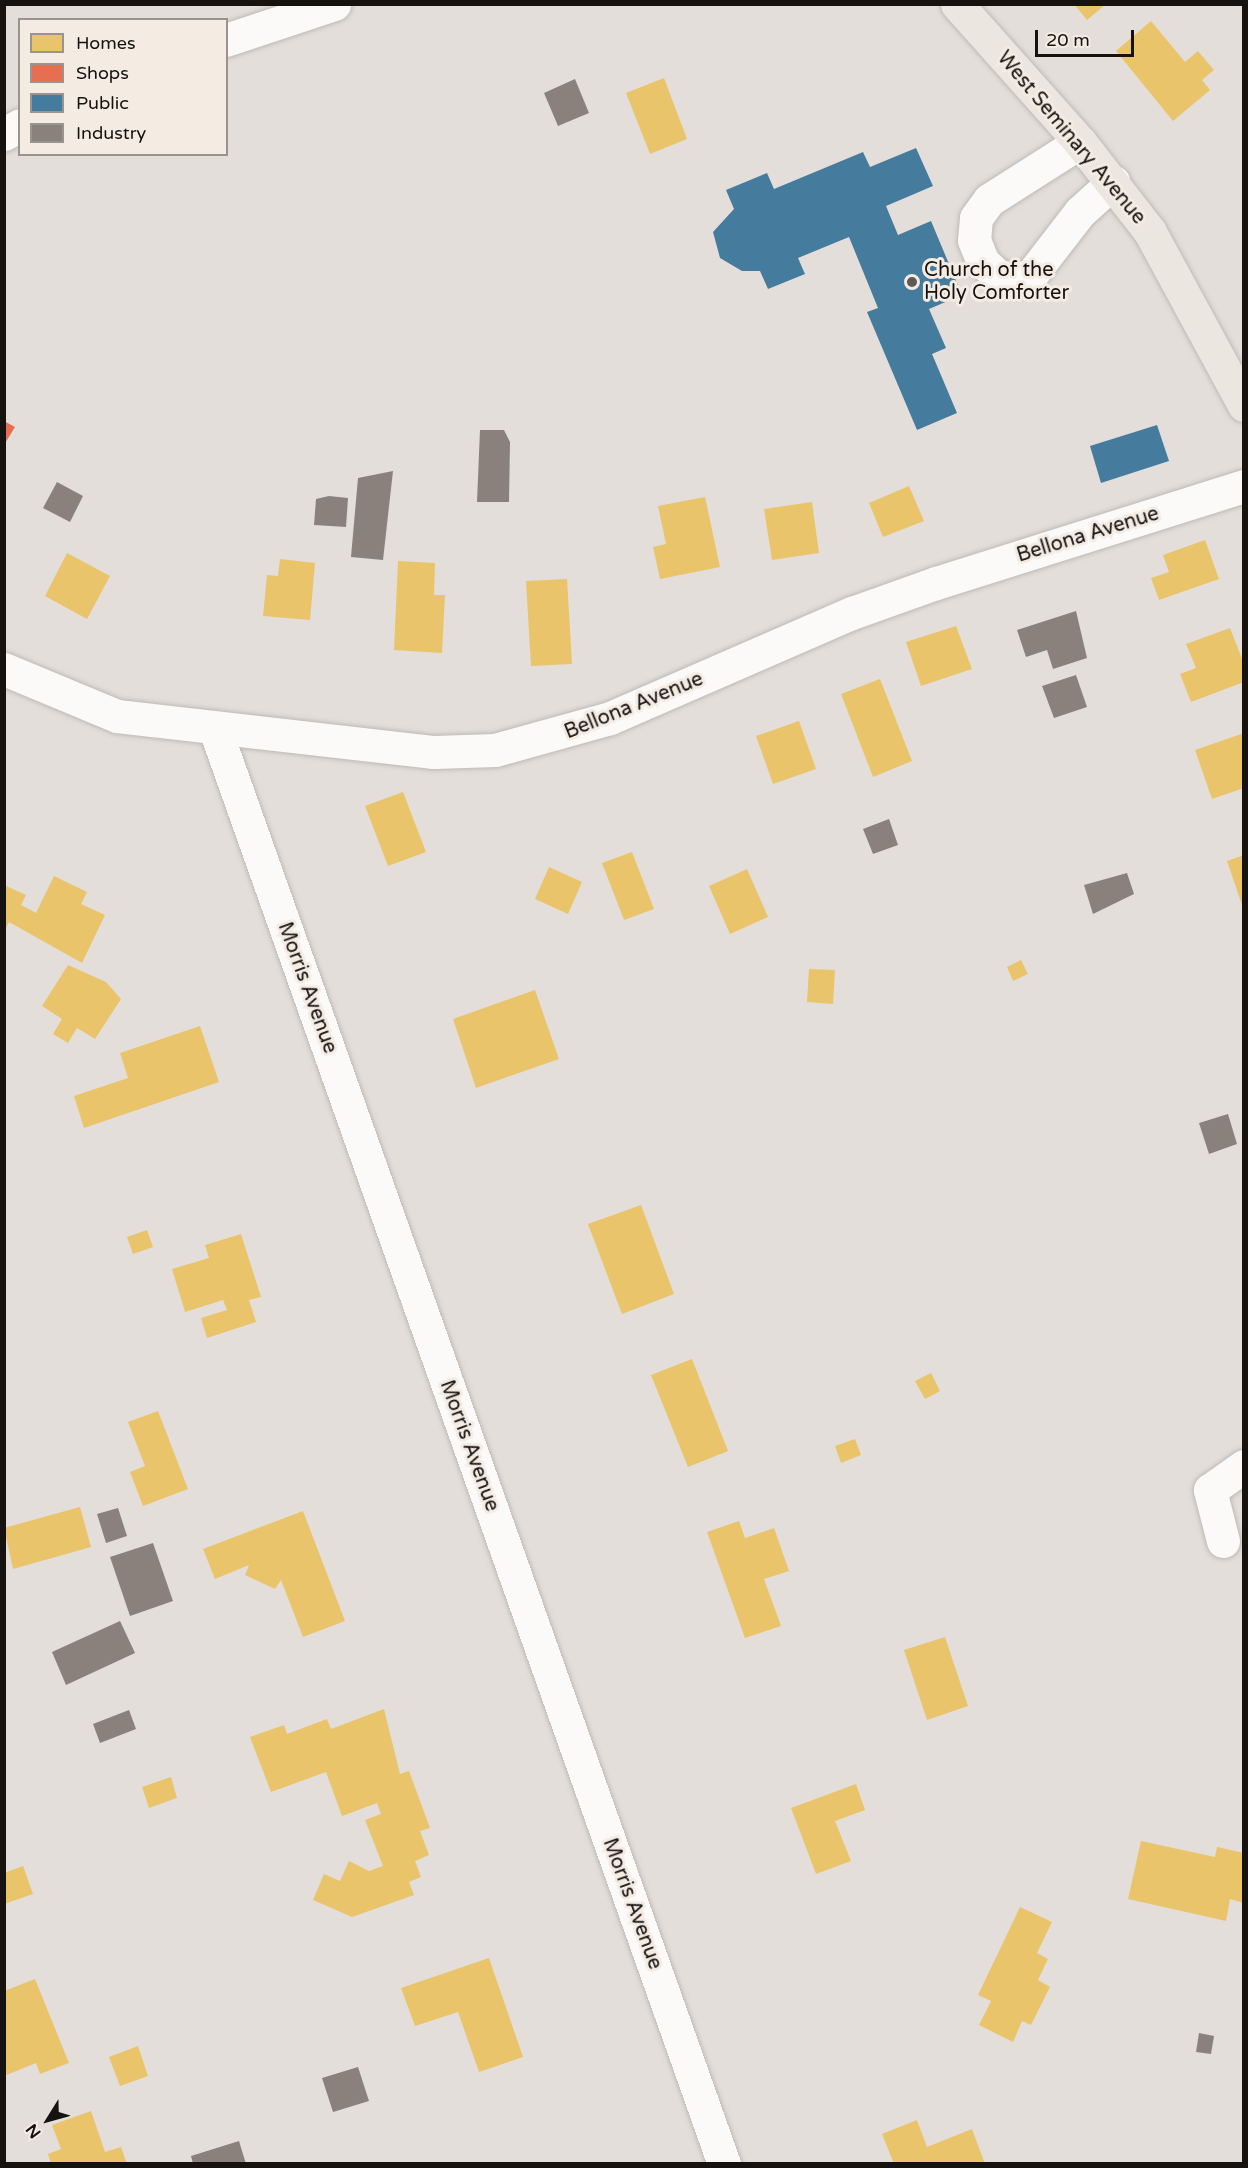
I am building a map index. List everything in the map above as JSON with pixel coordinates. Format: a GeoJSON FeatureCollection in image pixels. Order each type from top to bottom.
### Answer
{"type":"FeatureCollection","features":[{"type":"Feature","properties":{"kind":"main road","name":"West Seminary Avenue"},"geometry":{"type":"LineString","coordinates":[[957,4],[1113,182],[1180,281],[1244,405]]}},
{"type":"Feature","properties":{"kind":"street"},"geometry":{"type":"LineString","coordinates":[[228,39],[334,4]]}},
{"type":"Feature","properties":{"kind":"street"},"geometry":{"type":"LineString","coordinates":[[4,134],[18,126]]}},
{"type":"Feature","properties":{"kind":"street"},"geometry":{"type":"LineString","coordinates":[[1080,142],[989,200],[975,229],[983,262],[1009,278],[1032,274],[1080,212],[1113,182]]}},
{"type":"Feature","properties":{"kind":"street","name":"Bellona Avenue"},"geometry":{"type":"LineString","coordinates":[[4,669],[117,716],[214,729],[434,752],[534,743],[610,718],[852,613],[1244,486]]}},
{"type":"Feature","properties":{"kind":"street","name":"Morris Avenue"},"geometry":{"type":"LineString","coordinates":[[214,729],[724,2163]]}},
{"type":"Feature","properties":{"kind":"street"},"geometry":{"type":"LineString","coordinates":[[1223,1541],[1210,1490],[1244,1466]]}},
{"type":"Feature","properties":{"kind":"building: Homes"},"geometry":{"type":"Polygon","coordinates":[[[1074,4],[1106,4],[1087,20],[1074,4]]]}},
{"type":"Feature","properties":{"kind":"building: Homes"},"geometry":{"type":"Polygon","coordinates":[[[1151,21],[1185,62],[1198,51],[1214,70],[1202,80],[1210,90],[1173,121],[1116,51],[1151,21]]]}},
{"type":"Feature","properties":{"kind":"building: Homes"},"geometry":{"type":"Polygon","coordinates":[[[664,78],[687,139],[650,154],[626,93],[664,78]]]}},
{"type":"Feature","properties":{"kind":"building: Homes"},"geometry":{"type":"Polygon","coordinates":[[[909,486],[924,521],[883,537],[869,503],[909,486]]]}},
{"type":"Feature","properties":{"kind":"building: Homes"},"geometry":{"type":"Polygon","coordinates":[[[705,497],[720,567],[660,579],[653,547],[666,544],[658,506],[705,497]]]}},
{"type":"Feature","properties":{"kind":"building: Homes"},"geometry":{"type":"Polygon","coordinates":[[[812,502],[819,553],[772,560],[764,509],[812,502]]]}},
{"type":"Feature","properties":{"kind":"building: Homes"},"geometry":{"type":"Polygon","coordinates":[[[1205,540],[1219,579],[1159,600],[1151,578],[1169,572],[1163,555],[1205,540]]]}},
{"type":"Feature","properties":{"kind":"building: Homes"},"geometry":{"type":"Polygon","coordinates":[[[67,553],[110,576],[87,619],[45,596],[67,553]]]}},
{"type":"Feature","properties":{"kind":"building: Homes"},"geometry":{"type":"Polygon","coordinates":[[[280,559],[315,563],[310,620],[263,616],[267,575],[278,576],[280,559]]]}},
{"type":"Feature","properties":{"kind":"building: Homes"},"geometry":{"type":"Polygon","coordinates":[[[398,561],[435,563],[434,595],[445,595],[442,653],[394,650],[398,561]]]}},
{"type":"Feature","properties":{"kind":"building: Homes"},"geometry":{"type":"Polygon","coordinates":[[[567,579],[572,664],[531,666],[526,581],[567,579]]]}},
{"type":"Feature","properties":{"kind":"building: Homes"},"geometry":{"type":"Polygon","coordinates":[[[956,626],[972,669],[921,686],[906,642],[956,626]]]}},
{"type":"Feature","properties":{"kind":"building: Homes"},"geometry":{"type":"Polygon","coordinates":[[[1230,628],[1244,664],[1244,682],[1191,702],[1180,674],[1196,668],[1186,644],[1230,628]]]}},
{"type":"Feature","properties":{"kind":"building: Homes"},"geometry":{"type":"Polygon","coordinates":[[[880,679],[912,761],[873,777],[841,694],[880,679]]]}},
{"type":"Feature","properties":{"kind":"building: Homes"},"geometry":{"type":"Polygon","coordinates":[[[799,721],[816,769],[773,784],[756,736],[799,721]]]}},
{"type":"Feature","properties":{"kind":"building: Homes"},"geometry":{"type":"Polygon","coordinates":[[[1244,733],[1244,788],[1212,799],[1195,750],[1244,733]]]}},
{"type":"Feature","properties":{"kind":"building: Homes"},"geometry":{"type":"Polygon","coordinates":[[[403,792],[426,852],[388,866],[365,806],[403,792]]]}},
{"type":"Feature","properties":{"kind":"building: Homes"},"geometry":{"type":"Polygon","coordinates":[[[632,852],[654,909],[624,920],[602,863],[632,852]]]}},
{"type":"Feature","properties":{"kind":"building: Homes"},"geometry":{"type":"Polygon","coordinates":[[[1244,855],[1244,908],[1243,908],[1227,861],[1244,855]]]}},
{"type":"Feature","properties":{"kind":"building: Homes"},"geometry":{"type":"Polygon","coordinates":[[[549,867],[582,882],[568,914],[535,899],[549,867]]]}},
{"type":"Feature","properties":{"kind":"building: Homes"},"geometry":{"type":"Polygon","coordinates":[[[747,869],[768,917],[730,934],[709,886],[747,869]]]}},
{"type":"Feature","properties":{"kind":"building: Homes"},"geometry":{"type":"Polygon","coordinates":[[[54,876],[87,892],[81,904],[105,915],[82,963],[9,922],[4,932],[4,885],[26,895],[21,905],[36,913],[54,876]]]}},
{"type":"Feature","properties":{"kind":"building: Homes"},"geometry":{"type":"Polygon","coordinates":[[[1021,960],[1028,974],[1013,981],[1007,967],[1021,960]]]}},
{"type":"Feature","properties":{"kind":"building: Homes"},"geometry":{"type":"Polygon","coordinates":[[[68,965],[106,982],[121,999],[95,1039],[77,1028],[68,1043],[53,1034],[62,1019],[42,1006],[68,965]]]}},
{"type":"Feature","properties":{"kind":"building: Homes"},"geometry":{"type":"Polygon","coordinates":[[[809,969],[835,970],[833,1004],[807,1002],[809,969]]]}},
{"type":"Feature","properties":{"kind":"building: Homes"},"geometry":{"type":"Polygon","coordinates":[[[535,990],[559,1059],[476,1088],[453,1019],[535,990]]]}},
{"type":"Feature","properties":{"kind":"building: Homes"},"geometry":{"type":"Polygon","coordinates":[[[200,1026],[219,1082],[84,1128],[74,1096],[128,1078],[120,1053],[200,1026]]]}},
{"type":"Feature","properties":{"kind":"building: Homes"},"geometry":{"type":"Polygon","coordinates":[[[641,1205],[674,1294],[622,1314],[588,1224],[641,1205]]]}},
{"type":"Feature","properties":{"kind":"building: Homes"},"geometry":{"type":"Polygon","coordinates":[[[147,1230],[153,1247],[133,1254],[127,1237],[147,1230]]]}},
{"type":"Feature","properties":{"kind":"building: Homes"},"geometry":{"type":"Polygon","coordinates":[[[241,1234],[261,1297],[249,1300],[256,1322],[207,1338],[201,1318],[227,1310],[223,1300],[185,1312],[172,1269],[209,1258],[205,1245],[241,1234]]]}},
{"type":"Feature","properties":{"kind":"building: Homes"},"geometry":{"type":"Polygon","coordinates":[[[692,1359],[728,1451],[688,1467],[651,1375],[692,1359]]]}},
{"type":"Feature","properties":{"kind":"building: Homes"},"geometry":{"type":"Polygon","coordinates":[[[931,1373],[940,1391],[925,1399],[915,1381],[931,1373]]]}},
{"type":"Feature","properties":{"kind":"building: Homes"},"geometry":{"type":"Polygon","coordinates":[[[158,1411],[188,1489],[143,1506],[130,1472],[145,1466],[128,1422],[158,1411]]]}},
{"type":"Feature","properties":{"kind":"building: Homes"},"geometry":{"type":"Polygon","coordinates":[[[855,1439],[861,1455],[841,1463],[835,1446],[855,1439]]]}},
{"type":"Feature","properties":{"kind":"building: Homes"},"geometry":{"type":"Polygon","coordinates":[[[80,1507],[91,1547],[13,1569],[4,1528],[80,1507]]]}},
{"type":"Feature","properties":{"kind":"building: Homes"},"geometry":{"type":"Polygon","coordinates":[[[303,1511],[345,1621],[303,1637],[281,1580],[275,1589],[245,1575],[249,1565],[215,1579],[203,1549],[303,1511]]]}},
{"type":"Feature","properties":{"kind":"building: Homes"},"geometry":{"type":"Polygon","coordinates":[[[739,1521],[745,1538],[774,1528],[789,1571],[764,1579],[781,1626],[745,1638],[707,1532],[739,1521]]]}},
{"type":"Feature","properties":{"kind":"building: Homes"},"geometry":{"type":"Polygon","coordinates":[[[945,1637],[968,1706],[927,1720],[904,1650],[945,1637]]]}},
{"type":"Feature","properties":{"kind":"building: Homes"},"geometry":{"type":"Polygon","coordinates":[[[384,1709],[400,1774],[409,1771],[430,1828],[420,1831],[429,1855],[415,1861],[421,1877],[409,1882],[414,1895],[352,1917],[313,1900],[324,1874],[340,1881],[349,1861],[369,1871],[383,1866],[365,1820],[381,1814],[377,1803],[342,1816],[326,1772],[271,1792],[250,1737],[284,1725],[287,1734],[327,1719],[331,1729],[384,1709]]]}},
{"type":"Feature","properties":{"kind":"building: Homes"},"geometry":{"type":"Polygon","coordinates":[[[171,1777],[177,1798],[149,1808],[142,1787],[171,1777]]]}},
{"type":"Feature","properties":{"kind":"building: Homes"},"geometry":{"type":"Polygon","coordinates":[[[856,1784],[865,1810],[835,1821],[851,1861],[816,1874],[791,1808],[856,1784]]]}},
{"type":"Feature","properties":{"kind":"building: Homes"},"geometry":{"type":"Polygon","coordinates":[[[1141,1841],[1215,1857],[1217,1847],[1244,1853],[1244,1903],[1230,1899],[1226,1921],[1128,1899],[1141,1841]]]}},
{"type":"Feature","properties":{"kind":"building: Homes"},"geometry":{"type":"Polygon","coordinates":[[[23,1866],[33,1894],[4,1904],[4,1873],[23,1866]]]}},
{"type":"Feature","properties":{"kind":"building: Homes"},"geometry":{"type":"Polygon","coordinates":[[[1020,1907],[1052,1922],[1037,1953],[1048,1959],[1038,1980],[1050,1987],[1031,2025],[1022,2021],[1013,2042],[979,2025],[991,2001],[978,1995],[1020,1907]]]}},
{"type":"Feature","properties":{"kind":"building: Homes"},"geometry":{"type":"Polygon","coordinates":[[[489,1958],[523,2057],[479,2072],[458,2012],[415,2026],[401,1988],[489,1958]]]}},
{"type":"Feature","properties":{"kind":"building: Homes"},"geometry":{"type":"Polygon","coordinates":[[[35,1979],[69,2063],[40,2074],[36,2063],[4,2076],[4,1991],[35,1979]]]}},
{"type":"Feature","properties":{"kind":"building: Homes"},"geometry":{"type":"Polygon","coordinates":[[[138,2046],[148,2076],[120,2086],[109,2057],[138,2046]]]}},
{"type":"Feature","properties":{"kind":"building: Homes"},"geometry":{"type":"Polygon","coordinates":[[[91,2111],[105,2152],[121,2147],[127,2164],[51,2164],[48,2154],[61,2149],[52,2125],[91,2111]]]}},
{"type":"Feature","properties":{"kind":"building: Homes"},"geometry":{"type":"Polygon","coordinates":[[[917,2120],[927,2147],[972,2129],[985,2164],[894,2164],[882,2134],[917,2120]]]}},
{"type":"Feature","properties":{"kind":"building: Shops"},"geometry":{"type":"Polygon","coordinates":[[[4,421],[15,427],[4,445],[4,421]]]}},
{"type":"Feature","properties":{"kind":"building: Public","name":"Church of the Holy Comforter"},"geometry":{"type":"Polygon","coordinates":[[[916,148],[933,186],[886,206],[898,235],[931,221],[962,295],[929,309],[946,348],[932,354],[957,413],[917,430],[867,312],[878,308],[849,237],[798,258],[805,274],[768,289],[760,271],[742,271],[720,258],[713,232],[734,209],[726,190],[767,173],[774,189],[863,152],[870,167],[916,148]]]}},
{"type":"Feature","properties":{"kind":"building: Public"},"geometry":{"type":"Polygon","coordinates":[[[1157,425],[1169,461],[1101,483],[1090,446],[1157,425]]]}},
{"type":"Feature","properties":{"kind":"building: Industry"},"geometry":{"type":"Polygon","coordinates":[[[575,79],[589,113],[558,126],[544,93],[575,79]]]}},
{"type":"Feature","properties":{"kind":"building: Industry"},"geometry":{"type":"Polygon","coordinates":[[[480,430],[504,430],[510,442],[509,502],[477,502],[480,430]]]}},
{"type":"Feature","properties":{"kind":"building: Industry"},"geometry":{"type":"Polygon","coordinates":[[[393,471],[383,560],[351,557],[358,478],[393,471]]]}},
{"type":"Feature","properties":{"kind":"building: Industry"},"geometry":{"type":"Polygon","coordinates":[[[57,482],[83,496],[70,522],[43,508],[57,482]]]}},
{"type":"Feature","properties":{"kind":"building: Industry"},"geometry":{"type":"Polygon","coordinates":[[[329,496],[348,498],[346,527],[314,525],[316,499],[329,496]]]}},
{"type":"Feature","properties":{"kind":"building: Industry"},"geometry":{"type":"Polygon","coordinates":[[[1076,611],[1087,658],[1053,669],[1047,650],[1026,657],[1017,630],[1076,611]]]}},
{"type":"Feature","properties":{"kind":"building: Industry"},"geometry":{"type":"Polygon","coordinates":[[[1076,675],[1087,707],[1054,718],[1042,686],[1076,675]]]}},
{"type":"Feature","properties":{"kind":"building: Industry"},"geometry":{"type":"Polygon","coordinates":[[[889,819],[898,845],[873,854],[863,829],[889,819]]]}},
{"type":"Feature","properties":{"kind":"building: Industry"},"geometry":{"type":"Polygon","coordinates":[[[1127,873],[1134,894],[1093,914],[1084,885],[1127,873]]]}},
{"type":"Feature","properties":{"kind":"building: Industry"},"geometry":{"type":"Polygon","coordinates":[[[1228,1114],[1237,1144],[1209,1154],[1199,1123],[1228,1114]]]}},
{"type":"Feature","properties":{"kind":"building: Industry"},"geometry":{"type":"Polygon","coordinates":[[[118,1508],[127,1536],[106,1543],[97,1514],[118,1508]]]}},
{"type":"Feature","properties":{"kind":"building: Industry"},"geometry":{"type":"Polygon","coordinates":[[[153,1543],[173,1601],[130,1616],[110,1557],[153,1543]]]}},
{"type":"Feature","properties":{"kind":"building: Industry"},"geometry":{"type":"Polygon","coordinates":[[[120,1621],[135,1653],[66,1685],[52,1652],[120,1621]]]}},
{"type":"Feature","properties":{"kind":"building: Industry"},"geometry":{"type":"Polygon","coordinates":[[[129,1710],[136,1729],[100,1743],[93,1724],[129,1710]]]}},
{"type":"Feature","properties":{"kind":"building: Industry"},"geometry":{"type":"Polygon","coordinates":[[[1199,2033],[1214,2036],[1211,2054],[1196,2052],[1199,2033]]]}},
{"type":"Feature","properties":{"kind":"building: Industry"},"geometry":{"type":"Polygon","coordinates":[[[358,2067],[369,2101],[333,2112],[322,2078],[358,2067]]]}},
{"type":"Feature","properties":{"kind":"building: Industry"},"geometry":{"type":"Polygon","coordinates":[[[239,2141],[246,2164],[193,2164],[191,2156],[239,2141]]]}},
{"type":"Feature","properties":{"kind":"place","name":"Church of the Holy Comforter"},"geometry":{"type":"Point","coordinates":[912,282]}}]}
